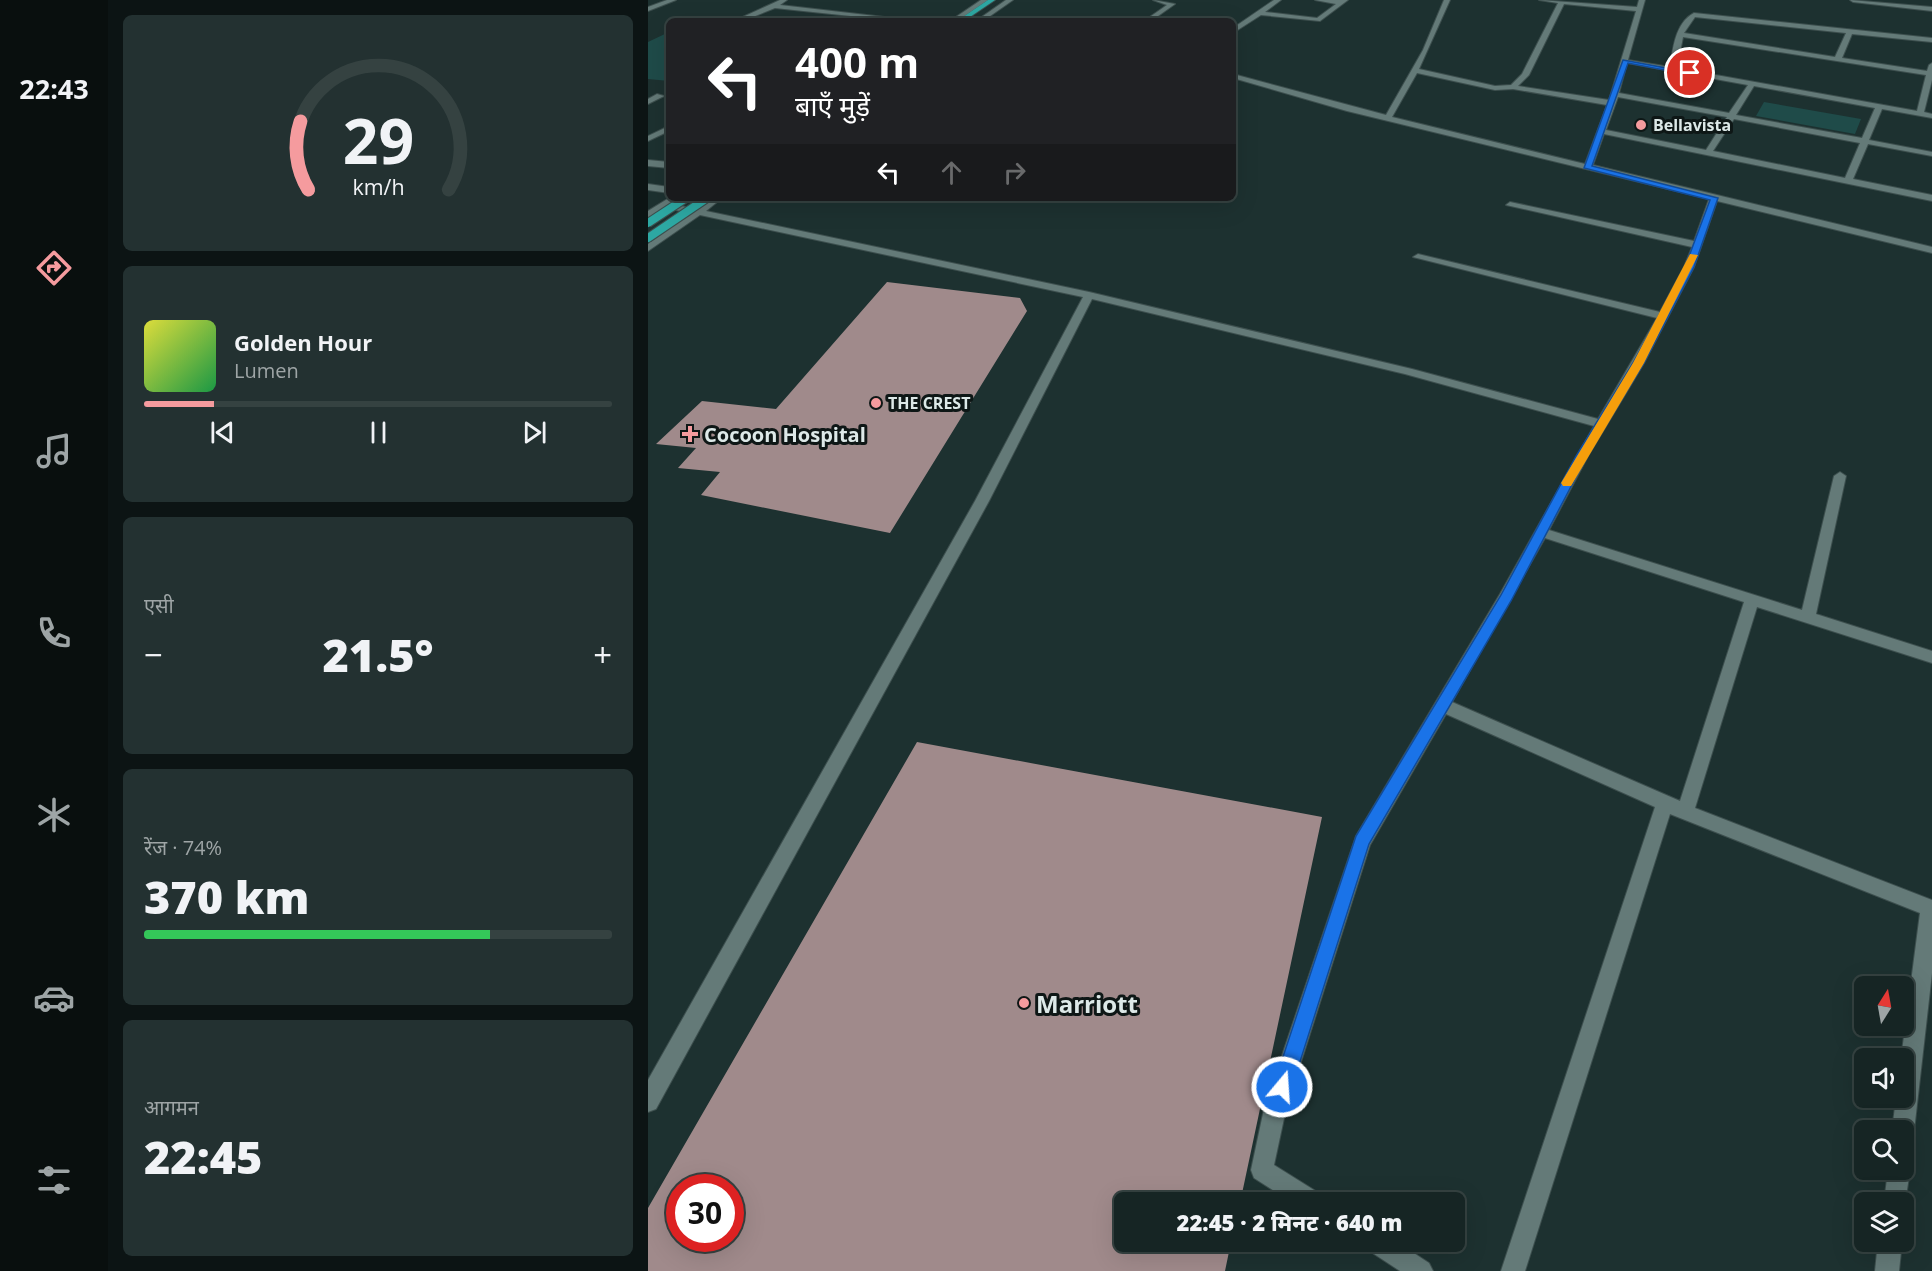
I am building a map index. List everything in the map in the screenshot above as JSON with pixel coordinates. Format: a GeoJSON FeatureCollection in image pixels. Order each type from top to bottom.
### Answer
{"type":"FeatureCollection","features":[{"type":"Feature","properties":{"kind":"main road"},"geometry":{"type":"LineString","coordinates":[[965,18],[992,0]]}},
{"type":"Feature","properties":{"kind":"main road"},"geometry":{"type":"LineString","coordinates":[[977,18],[1004,0]]}},
{"type":"Feature","properties":{"kind":"main road"},"geometry":{"type":"LineString","coordinates":[[648,223],[681,201]]}},
{"type":"Feature","properties":{"kind":"main road"},"geometry":{"type":"LineString","coordinates":[[648,238],[703,201]]}},
{"type":"Feature","properties":{"kind":"street"},"geometry":{"type":"LineString","coordinates":[[648,9],[673,0]]}},
{"type":"Feature","properties":{"kind":"street"},"geometry":{"type":"LineString","coordinates":[[744,18],[784,0]]}},
{"type":"Feature","properties":{"kind":"street"},"geometry":{"type":"LineString","coordinates":[[958,18],[985,0]]}},
{"type":"Feature","properties":{"kind":"street"},"geometry":{"type":"LineString","coordinates":[[983,18],[1010,0]]}},
{"type":"Feature","properties":{"kind":"street"},"geometry":{"type":"LineString","coordinates":[[1151,18],[1172,4],[1156,0]]}},
{"type":"Feature","properties":{"kind":"street"},"geometry":{"type":"LineString","coordinates":[[1236,29],[1278,0]]}},
{"type":"Feature","properties":{"kind":"street"},"geometry":{"type":"LineString","coordinates":[[1318,0],[1343,2]]}},
{"type":"Feature","properties":{"kind":"street"},"geometry":{"type":"LineString","coordinates":[[1388,118],[1426,50],[1446,0]]}},
{"type":"Feature","properties":{"kind":"street"},"geometry":{"type":"LineString","coordinates":[[1542,0],[1638,9]]}},
{"type":"Feature","properties":{"kind":"street"},"geometry":{"type":"LineString","coordinates":[[1588,168],[1615,94],[1642,0]]}},
{"type":"Feature","properties":{"kind":"street"},"geometry":{"type":"LineString","coordinates":[[1853,0],[1890,2],[1932,9]]}},
{"type":"Feature","properties":{"kind":"street"},"geometry":{"type":"LineString","coordinates":[[1261,13],[1318,20],[1343,2]]}},
{"type":"Feature","properties":{"kind":"street"},"geometry":{"type":"LineString","coordinates":[[1513,87],[1525,75],[1562,2]]}},
{"type":"Feature","properties":{"kind":"street"},"geometry":{"type":"LineString","coordinates":[[774,6],[888,18]]}},
{"type":"Feature","properties":{"kind":"street"},"geometry":{"type":"LineString","coordinates":[[1673,70],[1681,34],[1688,18],[1694,15],[1932,40]]}},
{"type":"Feature","properties":{"kind":"street"},"geometry":{"type":"LineString","coordinates":[[1838,59],[1850,31]]}},
{"type":"Feature","properties":{"kind":"street"},"geometry":{"type":"LineString","coordinates":[[1681,34],[1838,59],[1931,70],[1920,114]]}},
{"type":"Feature","properties":{"kind":"street"},"geometry":{"type":"LineString","coordinates":[[1625,61],[1932,116]]}},
{"type":"Feature","properties":{"kind":"street"},"geometry":{"type":"LineString","coordinates":[[1413,70],[1495,88],[1513,87],[1611,103]]}},
{"type":"Feature","properties":{"kind":"street"},"geometry":{"type":"LineString","coordinates":[[1236,77],[1588,168],[1931,248]]}},
{"type":"Feature","properties":{"kind":"street"},"geometry":{"type":"LineString","coordinates":[[1708,153],[1752,84]]}},
{"type":"Feature","properties":{"kind":"street"},"geometry":{"type":"LineString","coordinates":[[1615,94],[1932,154]]}},
{"type":"Feature","properties":{"kind":"street"},"geometry":{"type":"LineString","coordinates":[[648,102],[660,96]]}},
{"type":"Feature","properties":{"kind":"street"},"geometry":{"type":"LineString","coordinates":[[1848,182],[1879,107]]}},
{"type":"Feature","properties":{"kind":"street"},"geometry":{"type":"LineString","coordinates":[[648,139],[666,130]]}},
{"type":"Feature","properties":{"kind":"street"},"geometry":{"type":"LineString","coordinates":[[1601,131],[1932,198]]}},
{"type":"Feature","properties":{"kind":"street"},"geometry":{"type":"LineString","coordinates":[[648,163],[666,165]]}},
{"type":"Feature","properties":{"kind":"street"},"geometry":{"type":"LineString","coordinates":[[648,187],[666,190]]}},
{"type":"Feature","properties":{"kind":"street"},"geometry":{"type":"LineString","coordinates":[[1297,1192],[1262,1170],[1275,1109],[1362,842],[1506,597],[1601,424],[1638,363],[1689,267],[1714,198]]}},
{"type":"Feature","properties":{"kind":"street"},"geometry":{"type":"LineString","coordinates":[[648,215],[670,201]]}},
{"type":"Feature","properties":{"kind":"street"},"geometry":{"type":"LineString","coordinates":[[648,248],[713,201]]}},
{"type":"Feature","properties":{"kind":"street"},"geometry":{"type":"LineString","coordinates":[[664,205],[699,210],[1089,295],[1408,371],[1601,424]]}},
{"type":"Feature","properties":{"kind":"street"},"geometry":{"type":"LineString","coordinates":[[1510,206],[1697,245]]}},
{"type":"Feature","properties":{"kind":"street"},"geometry":{"type":"LineString","coordinates":[[1418,257],[1662,316]]}},
{"type":"Feature","properties":{"kind":"street"},"geometry":{"type":"LineString","coordinates":[[648,1101],[981,501],[1089,295]]}},
{"type":"Feature","properties":{"kind":"street"},"geometry":{"type":"LineString","coordinates":[[1808,617],[1840,476]]}},
{"type":"Feature","properties":{"kind":"street"},"geometry":{"type":"LineString","coordinates":[[1541,532],[1932,657]]}},
{"type":"Feature","properties":{"kind":"street"},"geometry":{"type":"LineString","coordinates":[[1685,812],[1752,599]]}},
{"type":"Feature","properties":{"kind":"street"},"geometry":{"type":"LineString","coordinates":[[1442,705],[1685,812],[1931,909],[1904,1120]]}},
{"type":"Feature","properties":{"kind":"street"},"geometry":{"type":"LineString","coordinates":[[1513,1271],[1665,803]]}},
{"type":"Feature","properties":{"kind":"street"},"geometry":{"type":"LineString","coordinates":[[1392,1252],[1421,1271]]}},
{"type":"Feature","properties":{"kind":"street"},"geometry":{"type":"LineString","coordinates":[[1887,1271],[1889,1252]]}},
{"type":"Feature","properties":{"kind":"shaded area"},"geometry":{"type":"Polygon","coordinates":[[[666,33],[666,81],[648,79],[648,42],[666,33]]]}},
{"type":"Feature","properties":{"kind":"shaded area"},"geometry":{"type":"Polygon","coordinates":[[[1764,102],[1861,119],[1855,134],[1756,116],[1764,102]]]}},
{"type":"Feature","properties":{"kind":"building","name":"THE CREST"},"geometry":{"type":"Polygon","coordinates":[[[887,282],[1020,298],[1027,311],[890,533],[701,495],[720,472],[678,468],[696,448],[656,444],[702,401],[776,409],[887,282]]]}},
{"type":"Feature","properties":{"kind":"building","name":"Marriott"},"geometry":{"type":"Polygon","coordinates":[[[917,742],[1322,817],[1242,1192],[1114,1192],[1114,1252],[1229,1252],[1225,1271],[648,1271],[648,1208],[666,1177],[666,1252],[744,1252],[744,1174],[668,1174],[917,742]]]}},
{"type":"Feature","properties":{"kind":"slow traffic"},"geometry":{"type":"LineString","coordinates":[[1567,483],[1638,363],[1689,267],[1693,255]]}},
{"type":"Feature","properties":{"kind":"place","name":"Bellavista"},"geometry":{"type":"Point","coordinates":[1641,125]}},
{"type":"Feature","properties":{"kind":"place","name":"THE CREST"},"geometry":{"type":"Point","coordinates":[876,403]}},
{"type":"Feature","properties":{"kind":"place","name":"Cocoon Hospital"},"geometry":{"type":"Point","coordinates":[690,434]}},
{"type":"Feature","properties":{"kind":"place","name":"Marriott"},"geometry":{"type":"Point","coordinates":[1024,1003]}},
{"type":"Feature","properties":{"kind":"route"},"geometry":{"type":"LineString","coordinates":[[1282,1087],[1362,842],[1506,597],[1582,456],[1638,363],[1689,267],[1714,198],[1588,168],[1625,61],[1690,73]]}}]}
